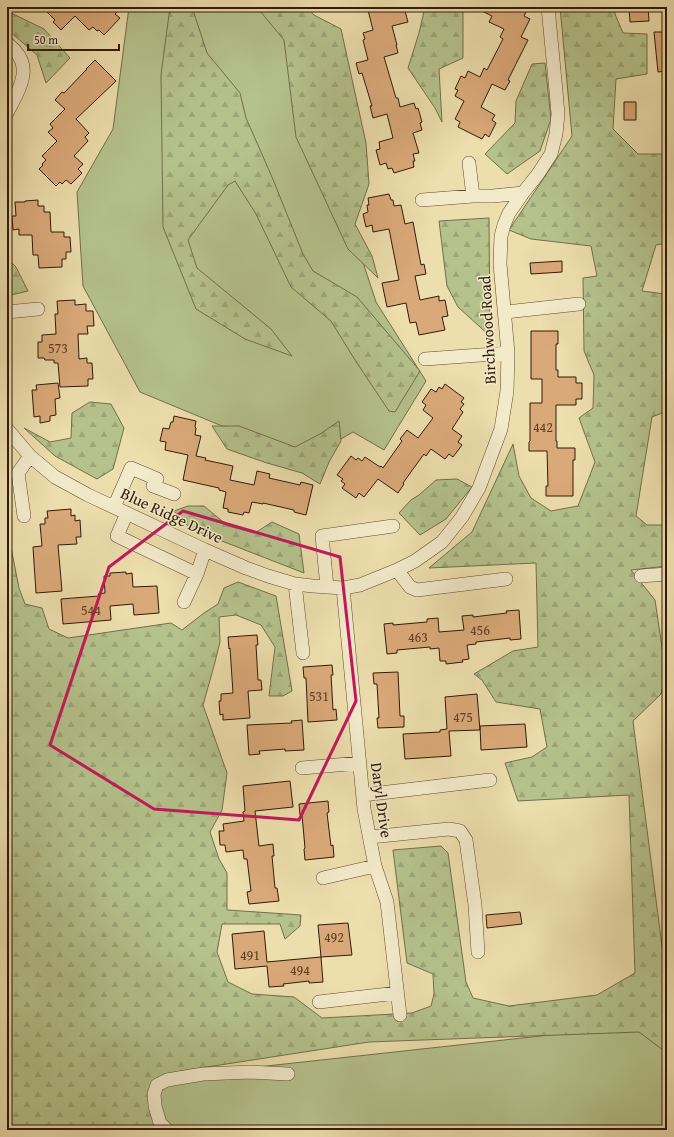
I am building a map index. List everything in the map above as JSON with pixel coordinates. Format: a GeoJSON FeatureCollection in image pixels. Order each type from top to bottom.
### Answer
{"type":"FeatureCollection","features":[{"type":"Feature","properties":{"kind":"street","name":"Birchwood Road"},"geometry":{"type":"LineString","coordinates":[[343,588],[360,585],[397,570],[415,561],[442,542],[462,517],[479,488],[501,429],[507,391],[508,353],[500,264],[501,236],[510,212],[551,154],[556,134],[558,114],[548,7]]}},
{"type":"Feature","properties":{"kind":"street"},"geometry":{"type":"LineString","coordinates":[[7,43],[17,52],[24,67],[24,75],[21,84],[7,114]]}},
{"type":"Feature","properties":{"kind":"street"},"geometry":{"type":"LineString","coordinates":[[469,163],[473,196]]}},
{"type":"Feature","properties":{"kind":"street"},"geometry":{"type":"LineString","coordinates":[[422,200],[522,193]]}},
{"type":"Feature","properties":{"kind":"street"},"geometry":{"type":"LineString","coordinates":[[505,312],[579,304]]}},
{"type":"Feature","properties":{"kind":"street"},"geometry":{"type":"LineString","coordinates":[[7,312],[38,309]]}},
{"type":"Feature","properties":{"kind":"street"},"geometry":{"type":"LineString","coordinates":[[425,359],[508,353]]}},
{"type":"Feature","properties":{"kind":"street","name":"Blue Ridge Drive"},"geometry":{"type":"LineString","coordinates":[[7,429],[30,456],[55,477],[88,495],[205,550],[254,571],[295,584],[343,588]]}},
{"type":"Feature","properties":{"kind":"street"},"geometry":{"type":"LineString","coordinates":[[24,516],[18,473],[30,456]]}},
{"type":"Feature","properties":{"kind":"street"},"geometry":{"type":"LineString","coordinates":[[114,507],[131,468],[157,479],[153,486],[174,494]]}},
{"type":"Feature","properties":{"kind":"street"},"geometry":{"type":"LineString","coordinates":[[127,513],[117,536],[197,574]]}},
{"type":"Feature","properties":{"kind":"street"},"geometry":{"type":"LineString","coordinates":[[327,587],[322,536],[392,526]]}},
{"type":"Feature","properties":{"kind":"street"},"geometry":{"type":"LineString","coordinates":[[184,602],[197,574],[205,550]]}},
{"type":"Feature","properties":{"kind":"street"},"geometry":{"type":"LineString","coordinates":[[397,570],[410,587],[417,590],[506,579]]}},
{"type":"Feature","properties":{"kind":"street"},"geometry":{"type":"LineString","coordinates":[[641,576],[667,574]]}},
{"type":"Feature","properties":{"kind":"street"},"geometry":{"type":"LineString","coordinates":[[295,584],[303,653]]}},
{"type":"Feature","properties":{"kind":"street","name":"Daryl Drive"},"geometry":{"type":"LineString","coordinates":[[343,588],[364,809],[375,866],[386,902],[400,1015]]}},
{"type":"Feature","properties":{"kind":"street"},"geometry":{"type":"LineString","coordinates":[[302,768],[360,763]]}},
{"type":"Feature","properties":{"kind":"street"},"geometry":{"type":"LineString","coordinates":[[363,795],[490,780]]}},
{"type":"Feature","properties":{"kind":"street"},"geometry":{"type":"LineString","coordinates":[[370,837],[449,829],[460,831],[466,840],[474,898],[478,952]]}},
{"type":"Feature","properties":{"kind":"street"},"geometry":{"type":"LineString","coordinates":[[323,878],[375,866]]}},
{"type":"Feature","properties":{"kind":"street"},"geometry":{"type":"LineString","coordinates":[[319,1002],[397,993]]}},
{"type":"Feature","properties":{"kind":"street"},"geometry":{"type":"LineString","coordinates":[[167,1130],[160,1123],[155,1106],[154,1094],[157,1085],[167,1080],[203,1074],[242,1072],[288,1074]]}},
{"type":"Feature","properties":{"kind":"highlighted area"},"geometry":{"type":"Polygon","coordinates":[[[183,511],[340,557],[356,701],[299,820],[154,809],[50,745],[109,567],[183,511]]]}},
{"type":"Feature","properties":{"kind":"green space"},"geometry":{"type":"Polygon","coordinates":[[[129,7],[287,7],[376,302],[426,381],[384,450],[353,432],[304,460],[140,392],[83,286],[77,192],[113,129],[129,7]]]}},
{"type":"Feature","properties":{"kind":"green space"},"geometry":{"type":"Polygon","coordinates":[[[170,7],[192,7],[207,53],[240,93],[246,118],[303,254],[313,271],[357,297],[420,371],[395,412],[389,411],[331,321],[291,287],[256,214],[235,181],[228,185],[188,240],[197,268],[271,329],[292,356],[245,339],[196,309],[163,227],[161,75],[170,7]]]}},
{"type":"Feature","properties":{"kind":"green space"},"geometry":{"type":"Polygon","coordinates":[[[258,7],[307,7],[314,15],[341,29],[366,143],[369,184],[355,224],[372,256],[378,278],[348,249],[296,137],[284,40],[258,7]]]}},
{"type":"Feature","properties":{"kind":"green space"},"geometry":{"type":"Polygon","coordinates":[[[425,7],[463,8],[463,58],[439,69],[442,122],[435,108],[408,68],[419,33],[425,7]]]}},
{"type":"Feature","properties":{"kind":"green space"},"geometry":{"type":"Polygon","coordinates":[[[560,7],[615,7],[615,14],[623,33],[647,34],[647,74],[616,79],[613,129],[638,154],[667,154],[667,243],[656,245],[642,291],[665,294],[667,308],[667,411],[652,417],[636,516],[647,525],[667,525],[667,566],[631,570],[655,600],[666,674],[661,694],[633,721],[667,985],[667,1068],[663,1050],[639,1032],[369,1042],[181,1071],[155,1086],[153,1097],[154,1130],[7,1130],[7,527],[19,588],[25,604],[42,608],[49,629],[68,638],[171,623],[182,630],[218,604],[224,588],[238,582],[276,596],[292,691],[283,696],[269,696],[275,647],[261,625],[236,615],[219,617],[220,642],[203,705],[227,773],[222,810],[210,832],[219,859],[227,873],[227,910],[301,915],[300,926],[285,939],[280,924],[222,924],[217,952],[228,982],[252,994],[294,997],[322,1018],[412,1013],[431,1006],[434,994],[433,974],[407,963],[393,850],[441,846],[448,853],[466,982],[473,998],[509,1006],[597,995],[635,973],[629,795],[518,801],[505,763],[532,757],[547,747],[540,709],[496,702],[482,680],[474,674],[513,651],[538,647],[536,563],[429,568],[472,532],[513,444],[519,476],[531,498],[551,511],[578,506],[595,462],[579,418],[593,408],[594,375],[584,351],[583,278],[597,276],[591,246],[531,239],[509,230],[572,136],[560,7]]]}},
{"type":"Feature","properties":{"kind":"green space"},"geometry":{"type":"Polygon","coordinates":[[[7,11],[44,29],[70,58],[46,83],[37,55],[7,29],[7,11]]]}},
{"type":"Feature","properties":{"kind":"green space"},"geometry":{"type":"Polygon","coordinates":[[[545,63],[551,119],[540,151],[507,174],[485,154],[515,123],[516,101],[532,64],[545,63]]]}},
{"type":"Feature","properties":{"kind":"green space"},"geometry":{"type":"Polygon","coordinates":[[[489,218],[490,336],[458,307],[447,286],[439,221],[489,218]]]}},
{"type":"Feature","properties":{"kind":"green space"},"geometry":{"type":"Polygon","coordinates":[[[7,258],[16,267],[28,291],[7,296],[7,258]]]}},
{"type":"Feature","properties":{"kind":"green space"},"geometry":{"type":"Polygon","coordinates":[[[90,402],[111,404],[124,428],[113,469],[97,479],[55,456],[24,428],[50,442],[71,438],[72,413],[90,402]]]}},
{"type":"Feature","properties":{"kind":"green space"},"geometry":{"type":"Polygon","coordinates":[[[339,421],[341,441],[329,462],[320,484],[302,473],[227,449],[212,426],[239,426],[295,447],[320,434],[339,421]]]}},
{"type":"Feature","properties":{"kind":"green space"},"geometry":{"type":"Polygon","coordinates":[[[457,479],[472,487],[446,519],[420,535],[399,513],[411,500],[436,480],[457,479]]]}},
{"type":"Feature","properties":{"kind":"green space"},"geometry":{"type":"Polygon","coordinates":[[[188,506],[204,506],[228,526],[255,533],[272,522],[299,534],[304,573],[191,529],[174,511],[188,506]]]}},
{"type":"Feature","properties":{"kind":"green space"},"geometry":{"type":"Polygon","coordinates":[[[659,1023],[667,1079],[667,1130],[149,1130],[148,1079],[659,1023]]]}},
{"type":"Feature","properties":{"kind":"building"},"geometry":{"type":"Polygon","coordinates":[[[42,7],[111,7],[117,12],[115,14],[120,18],[104,35],[93,27],[89,30],[75,16],[61,30],[53,22],[55,20],[42,7]]]}},
{"type":"Feature","properties":{"kind":"building"},"geometry":{"type":"Polygon","coordinates":[[[372,7],[404,7],[408,22],[392,26],[398,53],[384,57],[400,107],[414,103],[416,109],[418,108],[422,122],[420,123],[422,130],[413,133],[419,153],[413,154],[415,161],[413,161],[414,167],[394,173],[392,168],[388,169],[386,163],[380,165],[376,150],[380,149],[379,142],[393,138],[387,114],[373,118],[370,106],[372,106],[362,73],[359,74],[356,63],[368,60],[363,40],[365,39],[363,33],[373,30],[368,10],[372,9],[372,7]]]}},
{"type":"Feature","properties":{"kind":"building"},"geometry":{"type":"Polygon","coordinates":[[[474,7],[522,7],[527,10],[524,16],[530,19],[521,37],[528,40],[508,80],[510,81],[505,90],[492,84],[481,107],[495,115],[492,120],[496,123],[489,137],[485,134],[482,139],[458,127],[460,122],[455,119],[464,101],[455,96],[458,90],[455,89],[461,76],[465,78],[468,71],[480,77],[484,68],[487,70],[503,39],[500,37],[504,29],[489,22],[492,16],[474,7]]]}},
{"type":"Feature","properties":{"kind":"building"},"geometry":{"type":"Polygon","coordinates":[[[629,7],[648,7],[649,21],[630,22],[629,7]]]}},
{"type":"Feature","properties":{"kind":"building"},"geometry":{"type":"Polygon","coordinates":[[[654,32],[667,32],[667,71],[658,72],[654,32]]]}},
{"type":"Feature","properties":{"kind":"building"},"geometry":{"type":"Polygon","coordinates":[[[95,60],[116,81],[76,119],[89,133],[85,137],[88,141],[74,156],[83,164],[78,169],[82,173],[71,184],[66,180],[62,184],[60,182],[56,186],[39,169],[46,160],[42,156],[57,141],[48,132],[53,128],[50,124],[65,109],[55,100],[62,92],[64,93],[95,60]]]}},
{"type":"Feature","properties":{"kind":"building"},"geometry":{"type":"Polygon","coordinates":[[[624,102],[636,102],[636,120],[624,120],[624,102]]]}},
{"type":"Feature","properties":{"kind":"building"},"geometry":{"type":"Polygon","coordinates":[[[389,194],[391,200],[393,200],[394,206],[401,205],[405,224],[413,222],[421,265],[424,264],[426,274],[415,276],[420,300],[439,296],[439,301],[445,300],[448,316],[442,317],[445,330],[419,335],[416,322],[410,323],[406,303],[387,307],[382,283],[399,280],[389,229],[373,232],[372,225],[366,227],[363,214],[368,212],[368,198],[389,194]]]}},
{"type":"Feature","properties":{"kind":"building"},"geometry":{"type":"Polygon","coordinates":[[[38,200],[38,206],[44,206],[44,212],[50,212],[51,232],[64,232],[64,237],[70,237],[71,252],[66,252],[66,259],[62,259],[62,267],[39,268],[38,255],[33,255],[32,235],[19,235],[19,229],[13,230],[12,216],[16,216],[15,202],[38,200]]]}},
{"type":"Feature","properties":{"kind":"building"},"geometry":{"type":"Polygon","coordinates":[[[562,261],[562,272],[531,274],[530,263],[562,261]]]}},
{"type":"Feature","properties":{"kind":"building"},"geometry":{"type":"Polygon","coordinates":[[[75,300],[75,305],[86,304],[86,311],[93,311],[94,326],[87,326],[88,334],[78,334],[79,359],[87,358],[87,363],[92,363],[93,379],[88,379],[88,386],[60,387],[58,363],[54,363],[54,360],[38,358],[38,342],[42,342],[42,335],[56,334],[55,314],[58,314],[57,301],[75,300]]]}},
{"type":"Feature","properties":{"kind":"building"},"geometry":{"type":"Polygon","coordinates":[[[531,331],[558,331],[558,344],[556,344],[556,370],[558,370],[558,377],[576,377],[576,383],[582,383],[582,399],[576,399],[576,405],[556,405],[557,448],[575,448],[575,460],[573,460],[573,496],[546,496],[546,486],[548,486],[547,451],[529,451],[530,403],[542,403],[542,379],[531,379],[531,331]]]}},
{"type":"Feature","properties":{"kind":"building"},"geometry":{"type":"Polygon","coordinates":[[[58,383],[60,398],[55,399],[56,415],[50,416],[50,421],[40,423],[40,416],[34,417],[32,390],[37,390],[36,385],[58,383]]]}},
{"type":"Feature","properties":{"kind":"building"},"geometry":{"type":"Polygon","coordinates":[[[445,384],[464,398],[461,402],[464,404],[460,409],[463,412],[452,429],[462,436],[458,442],[462,445],[453,457],[449,454],[445,459],[431,449],[426,456],[424,454],[403,483],[404,484],[398,493],[378,479],[364,497],[359,493],[356,498],[342,488],[345,484],[341,481],[343,479],[337,475],[351,456],[356,460],[358,458],[362,461],[365,457],[383,468],[402,441],[400,439],[407,430],[418,438],[433,418],[423,410],[426,405],[422,402],[431,389],[436,392],[439,387],[442,389],[445,384]]]}},
{"type":"Feature","properties":{"kind":"building"},"geometry":{"type":"Polygon","coordinates":[[[174,416],[196,421],[195,435],[201,436],[196,456],[206,458],[205,460],[233,466],[230,480],[254,485],[257,471],[270,474],[269,478],[300,485],[301,482],[313,485],[306,515],[294,512],[294,510],[252,502],[249,513],[244,512],[243,515],[228,512],[228,509],[223,508],[226,492],[219,490],[219,488],[183,480],[188,455],[165,450],[166,442],[160,441],[163,428],[169,429],[171,422],[173,422],[174,416]]]}},
{"type":"Feature","properties":{"kind":"building"},"geometry":{"type":"Polygon","coordinates":[[[71,509],[71,516],[75,515],[75,521],[80,520],[81,537],[76,537],[77,544],[58,545],[62,591],[36,593],[33,547],[42,546],[40,524],[45,524],[45,518],[48,518],[47,511],[71,509]]]}},
{"type":"Feature","properties":{"kind":"building"},"geometry":{"type":"Polygon","coordinates":[[[126,572],[126,574],[132,573],[133,587],[157,586],[159,613],[134,615],[133,604],[110,606],[111,620],[63,624],[61,599],[99,596],[98,594],[105,593],[104,576],[110,576],[110,573],[126,572]]]}},
{"type":"Feature","properties":{"kind":"building"},"geometry":{"type":"Polygon","coordinates":[[[519,610],[521,639],[510,640],[510,638],[476,642],[476,644],[467,645],[469,659],[462,660],[463,662],[446,664],[446,661],[440,661],[439,648],[430,649],[430,647],[397,650],[397,653],[387,654],[384,624],[393,623],[393,625],[427,622],[427,619],[438,618],[439,632],[464,630],[462,616],[473,615],[473,617],[519,610]]]}},
{"type":"Feature","properties":{"kind":"building"},"geometry":{"type":"Polygon","coordinates":[[[257,635],[258,645],[256,645],[258,680],[261,680],[262,690],[248,691],[250,718],[223,720],[223,714],[220,715],[219,701],[221,701],[221,694],[233,693],[228,637],[257,635]]]}},
{"type":"Feature","properties":{"kind":"building"},"geometry":{"type":"Polygon","coordinates":[[[332,665],[333,675],[331,675],[333,710],[336,709],[337,720],[308,722],[306,678],[304,678],[303,667],[332,665]]]}},
{"type":"Feature","properties":{"kind":"building"},"geometry":{"type":"Polygon","coordinates":[[[398,672],[400,716],[404,716],[404,727],[378,728],[377,718],[379,718],[377,684],[374,684],[373,673],[398,672]]]}},
{"type":"Feature","properties":{"kind":"building"},"geometry":{"type":"Polygon","coordinates":[[[477,694],[480,730],[449,731],[451,756],[405,759],[403,734],[440,732],[440,730],[447,729],[445,697],[477,694]]]}},
{"type":"Feature","properties":{"kind":"building"},"geometry":{"type":"Polygon","coordinates":[[[302,720],[304,750],[285,751],[285,749],[259,751],[260,754],[249,755],[247,725],[292,723],[291,721],[302,720]]]}},
{"type":"Feature","properties":{"kind":"building"},"geometry":{"type":"Polygon","coordinates":[[[525,724],[527,747],[481,750],[480,726],[525,724]]]}},
{"type":"Feature","properties":{"kind":"building"},"geometry":{"type":"Polygon","coordinates":[[[290,781],[293,807],[255,811],[259,846],[273,844],[274,856],[272,856],[275,888],[277,888],[279,901],[249,904],[247,892],[251,891],[247,859],[244,859],[243,850],[226,852],[225,845],[220,845],[219,831],[224,831],[223,824],[244,821],[243,812],[245,811],[243,786],[290,781]]]}},
{"type":"Feature","properties":{"kind":"building"},"geometry":{"type":"Polygon","coordinates":[[[328,801],[329,812],[327,813],[331,846],[333,845],[334,857],[305,860],[302,815],[300,815],[299,804],[328,801]]]}},
{"type":"Feature","properties":{"kind":"building"},"geometry":{"type":"Polygon","coordinates":[[[520,912],[522,924],[487,928],[486,915],[520,912]]]}},
{"type":"Feature","properties":{"kind":"building"},"geometry":{"type":"Polygon","coordinates":[[[348,923],[352,955],[321,957],[318,925],[348,923]]]}},
{"type":"Feature","properties":{"kind":"building"},"geometry":{"type":"Polygon","coordinates":[[[264,931],[267,962],[321,957],[323,982],[309,983],[309,981],[283,984],[284,986],[269,987],[267,966],[235,969],[232,934],[264,931]]]}}]}
